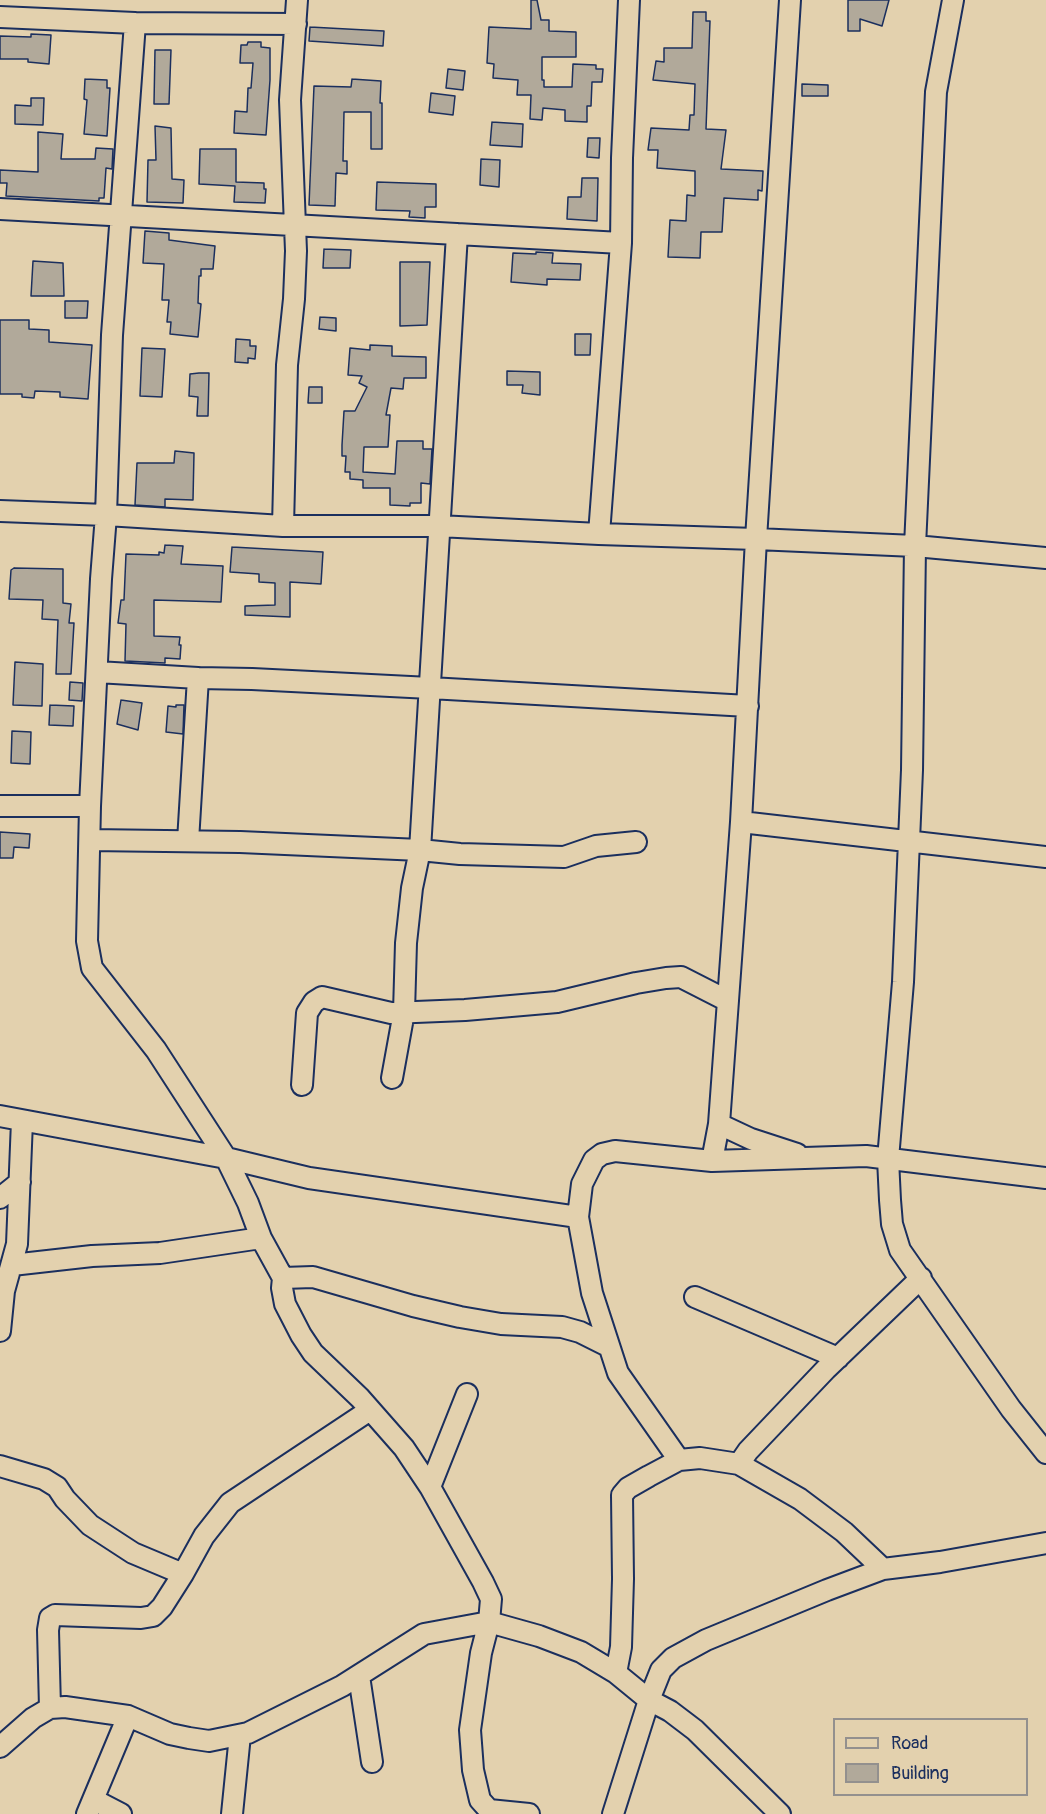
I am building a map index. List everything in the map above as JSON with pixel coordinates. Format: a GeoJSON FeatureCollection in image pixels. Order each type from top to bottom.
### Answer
{"type":"FeatureCollection","features":[{"type":"Feature","properties":{"kind":"street"},"geometry":{"type":"LineString","coordinates":[[283,526],[287,365],[294,299],[296,226],[290,100],[297,0]]}},
{"type":"Feature","properties":{"kind":"street"},"geometry":{"type":"LineString","coordinates":[[599,534],[621,243],[629,0]]}},
{"type":"Feature","properties":{"kind":"street"},"geometry":{"type":"LineString","coordinates":[[712,1161],[719,1124],[741,822],[756,539],[790,0]]}},
{"type":"Feature","properties":{"kind":"street"},"geometry":{"type":"LineString","coordinates":[[953,0],[936,92],[915,546],[912,770],[903,982],[888,1160],[892,1224],[900,1250],[1011,1409],[1046,1453]]}},
{"type":"Feature","properties":{"kind":"street"},"geometry":{"type":"LineString","coordinates":[[0,17],[135,22],[296,24]]}},
{"type":"Feature","properties":{"kind":"street"},"geometry":{"type":"LineString","coordinates":[[135,22],[112,335],[106,515],[90,806],[87,941],[92,968],[156,1050],[226,1158],[248,1203],[261,1238],[283,1278],[285,1304],[301,1335],[313,1353],[404,1448],[430,1487],[483,1582],[491,1599],[470,1730],[473,1770],[480,1800],[489,1810],[529,1814]]}},
{"type":"Feature","properties":{"kind":"street"},"geometry":{"type":"LineString","coordinates":[[0,209],[621,243]]}},
{"type":"Feature","properties":{"kind":"street"},"geometry":{"type":"LineString","coordinates":[[392,1078],[404,1012],[406,944],[412,888],[420,850],[457,234]]}},
{"type":"Feature","properties":{"kind":"street"},"geometry":{"type":"LineString","coordinates":[[0,511],[283,526],[438,526],[915,546],[1046,558]]}},
{"type":"Feature","properties":{"kind":"street"},"geometry":{"type":"LineString","coordinates":[[97,672],[748,706]]}},
{"type":"Feature","properties":{"kind":"street"},"geometry":{"type":"LineString","coordinates":[[188,841],[198,678]]}},
{"type":"Feature","properties":{"kind":"street"},"geometry":{"type":"LineString","coordinates":[[0,806],[90,806]]}},
{"type":"Feature","properties":{"kind":"street"},"geometry":{"type":"LineString","coordinates":[[741,822],[1046,857]]}},
{"type":"Feature","properties":{"kind":"street"},"geometry":{"type":"LineString","coordinates":[[90,840],[188,841],[564,857],[596,846],[636,842]]}},
{"type":"Feature","properties":{"kind":"street"},"geometry":{"type":"LineString","coordinates":[[302,1085],[307,1013],[314,1002],[322,997],[391,1013],[465,1010],[557,1002],[636,983],[681,977],[728,1001]]}},
{"type":"Feature","properties":{"kind":"street"},"geometry":{"type":"LineString","coordinates":[[0,1116],[226,1158],[309,1178],[578,1217]]}},
{"type":"Feature","properties":{"kind":"street"},"geometry":{"type":"LineString","coordinates":[[0,1331],[4,1291],[17,1244],[22,1121]]}},
{"type":"Feature","properties":{"kind":"street"},"geometry":{"type":"LineString","coordinates":[[719,1124],[751,1139],[809,1157]]}},
{"type":"Feature","properties":{"kind":"street"},"geometry":{"type":"LineString","coordinates":[[679,1460],[618,1373],[592,1293],[578,1217],[582,1184],[594,1160],[602,1154],[615,1151],[712,1161],[866,1156],[1046,1178]]}},
{"type":"Feature","properties":{"kind":"street"},"geometry":{"type":"LineString","coordinates":[[0,1198],[20,1182]]}},
{"type":"Feature","properties":{"kind":"street"},"geometry":{"type":"LineString","coordinates":[[12,1265],[92,1256],[160,1252],[261,1238]]}},
{"type":"Feature","properties":{"kind":"street"},"geometry":{"type":"LineString","coordinates":[[283,1278],[313,1277],[413,1306],[471,1319],[501,1324],[562,1327],[580,1332],[608,1346]]}},
{"type":"Feature","properties":{"kind":"street"},"geometry":{"type":"LineString","coordinates":[[739,1464],[748,1450],[838,1358],[921,1278]]}},
{"type":"Feature","properties":{"kind":"street"},"geometry":{"type":"LineString","coordinates":[[695,1298],[838,1358]]}},
{"type":"Feature","properties":{"kind":"street"},"geometry":{"type":"LineString","coordinates":[[430,1487],[467,1394]]}},
{"type":"Feature","properties":{"kind":"street"},"geometry":{"type":"LineString","coordinates":[[50,1708],[48,1630],[50,1618],[55,1615],[141,1618],[153,1616],[162,1607],[204,1536],[230,1503],[370,1410]]}},
{"type":"Feature","properties":{"kind":"street"},"geometry":{"type":"LineString","coordinates":[[616,1673],[621,1647],[624,1579],[622,1495],[639,1482],[679,1460],[700,1458],[739,1464],[800,1500],[844,1532],[884,1569]]}},
{"type":"Feature","properties":{"kind":"street"},"geometry":{"type":"LineString","coordinates":[[0,1466],[44,1479],[57,1487],[64,1499],[90,1525],[133,1553],[183,1574]]}},
{"type":"Feature","properties":{"kind":"street"},"geometry":{"type":"LineString","coordinates":[[613,1814],[649,1700],[661,1670],[674,1658],[724,1633],[884,1569],[940,1562],[1046,1543]]}},
{"type":"Feature","properties":{"kind":"street"},"geometry":{"type":"LineString","coordinates":[[0,1747],[33,1718],[50,1708],[65,1707],[128,1716],[170,1734],[189,1738],[209,1741],[240,1735],[276,1721],[358,1676],[424,1634],[489,1622],[539,1636],[581,1652],[616,1673],[649,1700],[670,1711],[695,1730],[780,1814]]}},
{"type":"Feature","properties":{"kind":"street"},"geometry":{"type":"LineString","coordinates":[[358,1676],[372,1762]]}},
{"type":"Feature","properties":{"kind":"street"},"geometry":{"type":"LineString","coordinates":[[121,1814],[91,1807],[128,1716]]}},
{"type":"Feature","properties":{"kind":"street"},"geometry":{"type":"LineString","coordinates":[[232,1814],[240,1735]]}},
{"type":"Feature","properties":{"kind":"building"},"geometry":{"type":"Polygon","coordinates":[[[531,0],[537,0],[541,20],[549,20],[549,31],[576,32],[576,57],[542,57],[544,87],[572,87],[573,64],[596,65],[596,69],[603,69],[602,82],[592,82],[591,106],[587,106],[587,122],[565,121],[565,110],[543,108],[542,120],[530,119],[531,95],[517,95],[518,80],[493,78],[494,64],[487,63],[489,27],[531,29],[531,0]]]}},
{"type":"Feature","properties":{"kind":"building"},"geometry":{"type":"Polygon","coordinates":[[[848,0],[889,0],[882,26],[860,19],[860,31],[848,31],[848,0]]]}},
{"type":"Feature","properties":{"kind":"building"},"geometry":{"type":"Polygon","coordinates":[[[693,12],[706,12],[706,21],[710,21],[706,129],[726,130],[721,169],[763,171],[762,191],[758,190],[758,200],[724,198],[722,232],[701,232],[700,258],[668,257],[670,220],[686,221],[687,195],[695,196],[695,171],[657,168],[658,150],[648,150],[651,128],[689,130],[690,115],[694,115],[695,84],[653,80],[656,61],[664,62],[664,48],[692,48],[693,12]]]}},
{"type":"Feature","properties":{"kind":"building"},"geometry":{"type":"Polygon","coordinates":[[[310,27],[384,31],[383,46],[309,41],[310,27]]]}},
{"type":"Feature","properties":{"kind":"building"},"geometry":{"type":"Polygon","coordinates":[[[31,34],[51,35],[49,64],[28,62],[28,59],[0,59],[0,36],[31,37],[31,34]]]}},
{"type":"Feature","properties":{"kind":"building"},"geometry":{"type":"Polygon","coordinates":[[[248,42],[261,42],[261,47],[270,48],[266,135],[234,133],[235,111],[247,112],[248,88],[251,88],[253,63],[240,63],[241,45],[247,45],[248,42]]]}},
{"type":"Feature","properties":{"kind":"building"},"geometry":{"type":"Polygon","coordinates":[[[155,50],[171,50],[169,104],[154,104],[155,50]]]}},
{"type":"Feature","properties":{"kind":"building"},"geometry":{"type":"Polygon","coordinates":[[[448,69],[465,71],[463,90],[446,88],[448,69]]]}},
{"type":"Feature","properties":{"kind":"building"},"geometry":{"type":"Polygon","coordinates":[[[85,79],[107,80],[107,88],[110,88],[107,136],[84,134],[87,100],[84,99],[85,79]]]}},
{"type":"Feature","properties":{"kind":"building"},"geometry":{"type":"Polygon","coordinates":[[[352,79],[381,81],[382,149],[371,149],[371,112],[344,112],[343,161],[347,161],[347,174],[336,173],[335,206],[309,205],[314,86],[351,87],[352,79]]]}},
{"type":"Feature","properties":{"kind":"building"},"geometry":{"type":"Polygon","coordinates":[[[802,84],[828,85],[828,96],[802,96],[802,84]]]}},
{"type":"Feature","properties":{"kind":"building"},"geometry":{"type":"Polygon","coordinates":[[[431,93],[455,96],[453,115],[429,112],[431,93]]]}},
{"type":"Feature","properties":{"kind":"building"},"geometry":{"type":"Polygon","coordinates":[[[31,98],[44,98],[43,125],[15,124],[15,105],[31,106],[31,98]]]}},
{"type":"Feature","properties":{"kind":"building"},"geometry":{"type":"Polygon","coordinates":[[[492,122],[523,124],[522,147],[490,145],[492,122]]]}},
{"type":"Feature","properties":{"kind":"building"},"geometry":{"type":"Polygon","coordinates":[[[155,126],[171,128],[172,179],[184,180],[183,203],[147,202],[148,160],[156,160],[155,126]]]}},
{"type":"Feature","properties":{"kind":"building"},"geometry":{"type":"Polygon","coordinates":[[[38,132],[63,134],[61,159],[95,159],[96,148],[113,149],[112,169],[106,168],[104,198],[99,198],[99,201],[6,196],[7,183],[0,183],[0,170],[38,172],[38,132]]]}},
{"type":"Feature","properties":{"kind":"building"},"geometry":{"type":"Polygon","coordinates":[[[588,138],[600,138],[599,158],[587,157],[588,138]]]}},
{"type":"Feature","properties":{"kind":"building"},"geometry":{"type":"Polygon","coordinates":[[[200,149],[236,149],[236,182],[264,183],[265,203],[234,202],[235,186],[199,184],[200,149]]]}},
{"type":"Feature","properties":{"kind":"building"},"geometry":{"type":"Polygon","coordinates":[[[481,159],[500,160],[499,187],[480,185],[481,159]]]}},
{"type":"Feature","properties":{"kind":"building"},"geometry":{"type":"Polygon","coordinates":[[[582,178],[598,178],[597,221],[567,219],[568,197],[581,197],[582,178]]]}},
{"type":"Feature","properties":{"kind":"building"},"geometry":{"type":"Polygon","coordinates":[[[377,182],[436,184],[436,207],[425,207],[425,218],[409,217],[410,211],[376,210],[377,182]]]}},
{"type":"Feature","properties":{"kind":"building"},"geometry":{"type":"Polygon","coordinates":[[[145,231],[169,233],[169,240],[215,246],[213,269],[201,269],[201,276],[199,276],[198,303],[201,304],[198,337],[170,334],[171,322],[167,322],[169,300],[162,300],[164,264],[143,263],[145,231]]]}},
{"type":"Feature","properties":{"kind":"building"},"geometry":{"type":"Polygon","coordinates":[[[324,249],[351,250],[350,268],[323,268],[324,249]]]}},
{"type":"Feature","properties":{"kind":"building"},"geometry":{"type":"Polygon","coordinates":[[[536,252],[553,253],[552,263],[581,264],[580,280],[547,279],[547,285],[511,282],[513,253],[536,254],[536,252]]]}},
{"type":"Feature","properties":{"kind":"building"},"geometry":{"type":"Polygon","coordinates":[[[33,261],[63,263],[64,296],[31,296],[33,261]]]}},
{"type":"Feature","properties":{"kind":"building"},"geometry":{"type":"Polygon","coordinates":[[[400,262],[430,262],[427,325],[400,326],[400,262]]]}},
{"type":"Feature","properties":{"kind":"building"},"geometry":{"type":"Polygon","coordinates":[[[65,301],[88,301],[87,318],[65,318],[65,301]]]}},
{"type":"Feature","properties":{"kind":"building"},"geometry":{"type":"Polygon","coordinates":[[[320,317],[336,318],[336,331],[319,329],[320,317]]]}},
{"type":"Feature","properties":{"kind":"building"},"geometry":{"type":"Polygon","coordinates":[[[0,320],[29,320],[29,329],[49,330],[49,342],[92,345],[88,399],[60,397],[60,392],[35,391],[34,398],[22,397],[22,394],[0,394],[0,320]]]}},
{"type":"Feature","properties":{"kind":"building"},"geometry":{"type":"Polygon","coordinates":[[[575,334],[591,334],[590,355],[575,355],[575,334]]]}},
{"type":"Feature","properties":{"kind":"building"},"geometry":{"type":"Polygon","coordinates":[[[236,339],[250,340],[250,346],[256,346],[255,359],[248,358],[248,363],[235,362],[236,339]]]}},
{"type":"Feature","properties":{"kind":"building"},"geometry":{"type":"Polygon","coordinates":[[[370,345],[392,346],[392,356],[426,357],[426,378],[404,378],[403,389],[391,388],[386,415],[390,415],[388,447],[364,447],[363,472],[395,474],[397,441],[423,441],[423,449],[432,449],[430,484],[421,483],[421,503],[410,503],[410,506],[390,505],[390,488],[363,488],[363,480],[350,479],[350,472],[345,472],[346,456],[342,456],[344,411],[355,411],[367,387],[359,383],[362,376],[348,375],[350,348],[370,350],[370,345]]]}},
{"type":"Feature","properties":{"kind":"building"},"geometry":{"type":"Polygon","coordinates":[[[142,348],[165,349],[162,397],[140,396],[142,348]]]}},
{"type":"Feature","properties":{"kind":"building"},"geometry":{"type":"Polygon","coordinates":[[[507,371],[540,372],[540,395],[522,393],[523,385],[507,385],[507,371]]]}},
{"type":"Feature","properties":{"kind":"building"},"geometry":{"type":"Polygon","coordinates":[[[209,373],[208,416],[197,416],[198,397],[189,396],[190,374],[209,373]]]}},
{"type":"Feature","properties":{"kind":"building"},"geometry":{"type":"Polygon","coordinates":[[[309,387],[322,387],[322,403],[308,403],[309,387]]]}},
{"type":"Feature","properties":{"kind":"building"},"geometry":{"type":"Polygon","coordinates":[[[175,451],[194,453],[193,500],[165,499],[165,507],[135,505],[137,463],[174,463],[175,451]]]}},
{"type":"Feature","properties":{"kind":"building"},"geometry":{"type":"Polygon","coordinates":[[[165,545],[183,546],[181,564],[223,566],[221,602],[154,600],[154,636],[180,637],[180,659],[165,658],[165,663],[125,661],[126,624],[118,623],[121,600],[124,600],[126,554],[159,555],[159,552],[164,553],[165,545]]]}},
{"type":"Feature","properties":{"kind":"building"},"geometry":{"type":"Polygon","coordinates":[[[232,547],[323,552],[321,584],[290,582],[290,617],[245,615],[245,606],[275,605],[275,583],[259,582],[259,574],[230,572],[232,547]]]}},
{"type":"Feature","properties":{"kind":"building"},"geometry":{"type":"Polygon","coordinates":[[[14,568],[63,569],[63,603],[71,604],[69,623],[74,623],[71,674],[56,674],[58,620],[42,619],[43,600],[9,599],[11,570],[14,568]]]}},
{"type":"Feature","properties":{"kind":"building"},"geometry":{"type":"Polygon","coordinates":[[[15,662],[43,664],[42,706],[13,705],[15,662]]]}},
{"type":"Feature","properties":{"kind":"building"},"geometry":{"type":"Polygon","coordinates":[[[70,682],[83,683],[82,701],[69,700],[70,682]]]}},
{"type":"Feature","properties":{"kind":"building"},"geometry":{"type":"Polygon","coordinates":[[[121,700],[142,703],[138,730],[117,724],[121,700]]]}},
{"type":"Feature","properties":{"kind":"building"},"geometry":{"type":"Polygon","coordinates":[[[50,705],[74,706],[73,726],[49,725],[50,705]]]}},
{"type":"Feature","properties":{"kind":"building"},"geometry":{"type":"Polygon","coordinates":[[[176,705],[184,705],[183,734],[166,732],[168,706],[176,707],[176,705]]]}},
{"type":"Feature","properties":{"kind":"building"},"geometry":{"type":"Polygon","coordinates":[[[12,731],[31,732],[30,764],[11,763],[12,731]]]}},
{"type":"Feature","properties":{"kind":"building"},"geometry":{"type":"Polygon","coordinates":[[[0,832],[30,834],[29,848],[14,847],[13,858],[0,858],[0,832]]]}}]}
